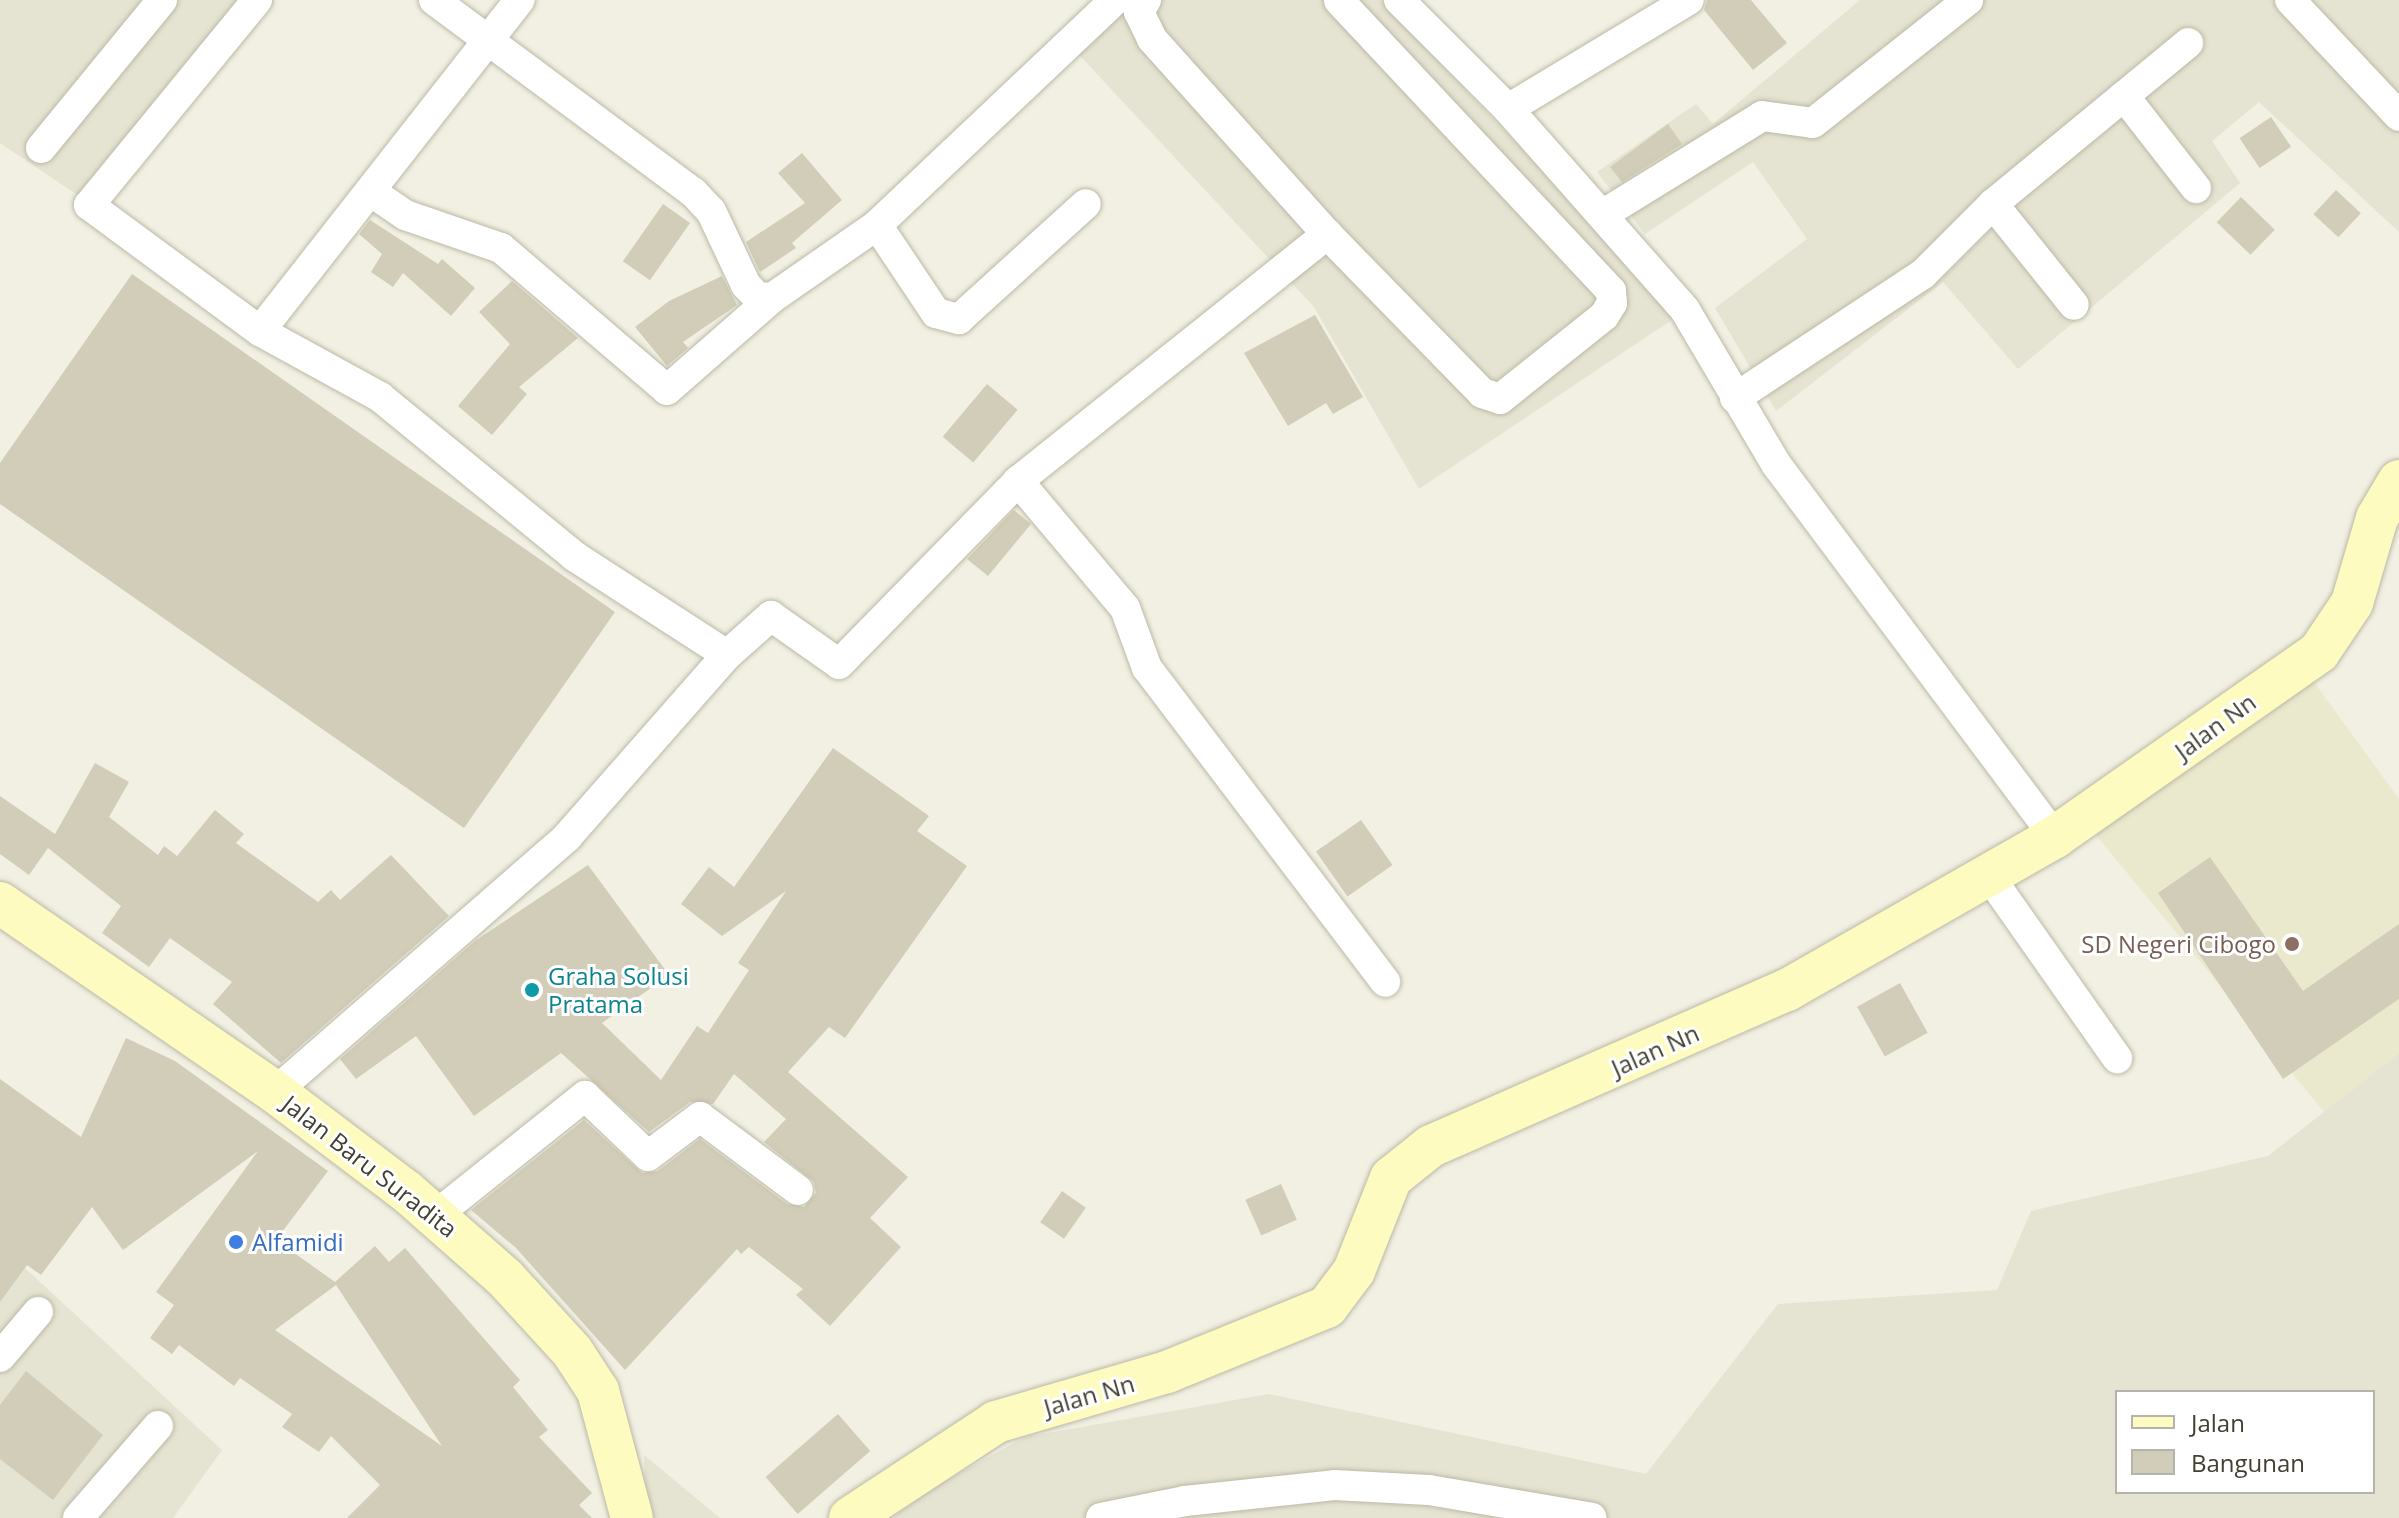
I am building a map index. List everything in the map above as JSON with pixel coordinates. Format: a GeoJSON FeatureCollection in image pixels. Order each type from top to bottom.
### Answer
{"type":"FeatureCollection","features":[{"type":"Feature","properties":{"kind":"street"},"geometry":{"type":"LineString","coordinates":[[41,148],[162,0]]}},
{"type":"Feature","properties":{"kind":"street"},"geometry":{"type":"LineString","coordinates":[[257,0],[89,205],[260,331],[380,397],[574,556],[727,655]]}},
{"type":"Feature","properties":{"kind":"street"},"geometry":{"type":"LineString","coordinates":[[434,0],[693,192],[711,211],[746,285],[757,297],[772,298]]}},
{"type":"Feature","properties":{"kind":"street"},"geometry":{"type":"LineString","coordinates":[[260,331],[520,0]]}},
{"type":"Feature","properties":{"kind":"street"},"geometry":{"type":"LineString","coordinates":[[370,191],[405,215],[501,248],[667,390],[772,298],[877,225],[1115,0]]}},
{"type":"Feature","properties":{"kind":"street"},"geometry":{"type":"LineString","coordinates":[[1146,0],[1139,12],[1152,39],[1327,234],[1490,398],[1511,393],[1612,303],[1605,279],[1339,0]]}},
{"type":"Feature","properties":{"kind":"street"},"geometry":{"type":"LineString","coordinates":[[1399,0],[1508,109],[1685,310],[1776,464],[2055,837]]}},
{"type":"Feature","properties":{"kind":"street"},"geometry":{"type":"LineString","coordinates":[[1508,109],[1689,0]]}},
{"type":"Feature","properties":{"kind":"street"},"geometry":{"type":"LineString","coordinates":[[1602,215],[1762,116],[1813,123],[1968,0]]}},
{"type":"Feature","properties":{"kind":"street"},"geometry":{"type":"LineString","coordinates":[[2290,0],[2399,116]]}},
{"type":"Feature","properties":{"kind":"street"},"geometry":{"type":"LineString","coordinates":[[1735,398],[1923,274],[1993,204],[2188,43]]}},
{"type":"Feature","properties":{"kind":"street"},"geometry":{"type":"LineString","coordinates":[[2124,96],[2196,188]]}},
{"type":"Feature","properties":{"kind":"street"},"geometry":{"type":"LineString","coordinates":[[877,225],[936,313],[959,319],[1086,204]]}},
{"type":"Feature","properties":{"kind":"street"},"geometry":{"type":"LineString","coordinates":[[1993,204],[2074,305]]}},
{"type":"Feature","properties":{"kind":"street"},"geometry":{"type":"LineString","coordinates":[[275,1092],[567,837],[727,655],[771,616],[839,664],[1018,481],[1327,234]]}},
{"type":"Feature","properties":{"kind":"street"},"geometry":{"type":"LineString","coordinates":[[1018,481],[1125,608],[1147,668],[1385,982]]}},
{"type":"Feature","properties":{"kind":"street","name":"Jalan Nn"},"geometry":{"type":"LineString","coordinates":[[850,1518],[996,1422],[1195,1362],[1327,1307],[1354,1271],[1391,1178],[1431,1146],[1787,990],[2055,837],[2319,652],[2352,603],[2377,518],[2399,481]]}},
{"type":"Feature","properties":{"kind":"street"},"geometry":{"type":"LineString","coordinates":[[1989,876],[2117,1058]]}},
{"type":"Feature","properties":{"kind":"street","name":"Jalan Baru Suradita"},"geometry":{"type":"LineString","coordinates":[[4,915],[275,1092],[436,1215],[572,1351],[610,1417],[638,1510]]}},
{"type":"Feature","properties":{"kind":"street"},"geometry":{"type":"LineString","coordinates":[[436,1215],[585,1096],[648,1156],[700,1117],[798,1190]]}},
{"type":"Feature","properties":{"kind":"street"},"geometry":{"type":"LineString","coordinates":[[0,1357],[38,1312]]}},
{"type":"Feature","properties":{"kind":"street"},"geometry":{"type":"LineString","coordinates":[[78,1518],[158,1426]]}},
{"type":"Feature","properties":{"kind":"street"},"geometry":{"type":"LineString","coordinates":[[1101,1518],[1185,1501],[1334,1485],[1429,1490],[1592,1518]]}},
{"type":"Feature","properties":{"kind":"shaded area"},"geometry":{"type":"Polygon","coordinates":[[[0,0],[246,0],[82,198],[0,143],[0,0]]]}},
{"type":"Feature","properties":{"kind":"shaded area"},"geometry":{"type":"Polygon","coordinates":[[[1118,0],[1381,0],[1679,315],[1419,489],[1314,307],[1069,44],[1118,0]]]}},
{"type":"Feature","properties":{"kind":"shaded area"},"geometry":{"type":"Polygon","coordinates":[[[1860,0],[2399,0],[2399,232],[2259,102],[2212,141],[2240,183],[2018,369],[1943,282],[1776,411],[1715,308],[1807,239],[1753,162],[1645,234],[1597,172],[1696,104],[1713,124],[1860,0]]]}},
{"type":"Feature","properties":{"kind":"shaded area","name":"SD Negeri Cibogo"},"geometry":{"type":"Polygon","coordinates":[[[2308,674],[2399,799],[2399,1053],[2324,1112],[2096,835],[2308,674]]]}},
{"type":"Feature","properties":{"kind":"shaded area"},"geometry":{"type":"Polygon","coordinates":[[[2399,1053],[2399,1518],[893,1518],[927,1491],[1025,1437],[1269,1394],[1646,1474],[1778,1304],[1997,1290],[2031,1211],[2268,1156],[2399,1053]]]}},
{"type":"Feature","properties":{"kind":"shaded area"},"geometry":{"type":"Polygon","coordinates":[[[0,1245],[222,1450],[173,1518],[0,1518],[0,1245]]]}},
{"type":"Feature","properties":{"kind":"shaded area"},"geometry":{"type":"Polygon","coordinates":[[[644,1455],[720,1518],[646,1518],[644,1455]]]}},
{"type":"Feature","properties":{"kind":"building"},"geometry":{"type":"Polygon","coordinates":[[[1707,0],[1751,0],[1787,43],[1753,70],[1704,10],[1707,0]]]}},
{"type":"Feature","properties":{"kind":"building"},"geometry":{"type":"Polygon","coordinates":[[[2271,117],[2291,147],[2260,168],[2239,138],[2271,117]]]}},
{"type":"Feature","properties":{"kind":"building"},"geometry":{"type":"Polygon","coordinates":[[[1668,124],[1682,144],[1622,182],[1610,167],[1668,124]]]}},
{"type":"Feature","properties":{"kind":"building"},"geometry":{"type":"Polygon","coordinates":[[[802,153],[842,200],[792,243],[796,248],[760,272],[746,242],[805,203],[778,173],[802,153]]]}},
{"type":"Feature","properties":{"kind":"building"},"geometry":{"type":"Polygon","coordinates":[[[2336,190],[2361,213],[2338,237],[2313,214],[2336,190]]]}},
{"type":"Feature","properties":{"kind":"building"},"geometry":{"type":"Polygon","coordinates":[[[2241,197],[2275,230],[2250,255],[2217,222],[2241,197]]]}},
{"type":"Feature","properties":{"kind":"building"},"geometry":{"type":"Polygon","coordinates":[[[663,204],[690,223],[650,280],[623,261],[663,204]]]}},
{"type":"Feature","properties":{"kind":"building"},"geometry":{"type":"Polygon","coordinates":[[[370,220],[438,264],[442,259],[475,288],[451,316],[403,273],[393,287],[371,272],[382,254],[359,234],[370,220]]]}},
{"type":"Feature","properties":{"kind":"building"},"geometry":{"type":"Polygon","coordinates":[[[132,274],[615,612],[464,828],[0,504],[0,463],[132,274]]]}},
{"type":"Feature","properties":{"kind":"building"},"geometry":{"type":"Polygon","coordinates":[[[722,276],[737,305],[683,342],[688,348],[667,366],[635,327],[669,301],[722,276]]]}},
{"type":"Feature","properties":{"kind":"building"},"geometry":{"type":"Polygon","coordinates":[[[512,281],[578,338],[519,387],[527,394],[492,435],[458,406],[510,344],[479,312],[512,281]]]}},
{"type":"Feature","properties":{"kind":"building"},"geometry":{"type":"Polygon","coordinates":[[[1315,315],[1363,397],[1333,414],[1326,403],[1288,426],[1244,353],[1315,315]]]}},
{"type":"Feature","properties":{"kind":"building"},"geometry":{"type":"Polygon","coordinates":[[[987,384],[1018,410],[973,463],[943,437],[987,384]]]}},
{"type":"Feature","properties":{"kind":"building"},"geometry":{"type":"Polygon","coordinates":[[[1014,510],[1031,524],[988,576],[967,559],[1014,510]]]}},
{"type":"Feature","properties":{"kind":"building"},"geometry":{"type":"Polygon","coordinates":[[[833,748],[929,816],[917,831],[967,866],[845,1038],[829,1027],[788,1072],[908,1177],[870,1218],[901,1247],[830,1326],[796,1295],[803,1289],[749,1247],[741,1254],[737,1249],[625,1370],[516,1248],[471,1210],[584,1120],[642,1173],[658,1171],[700,1139],[787,1204],[804,1207],[816,1193],[814,1182],[764,1142],[786,1119],[734,1074],[713,1104],[690,1102],[649,1132],[561,1053],[474,1116],[416,1036],[356,1079],[340,1059],[475,941],[588,865],[669,975],[602,1023],[661,1080],[697,1026],[708,1033],[749,970],[738,963],[786,891],[722,936],[681,904],[709,867],[734,887],[833,748]]]}},
{"type":"Feature","properties":{"kind":"building"},"geometry":{"type":"Polygon","coordinates":[[[95,763],[129,782],[109,817],[158,855],[164,846],[177,856],[215,810],[244,834],[236,843],[318,902],[331,890],[340,900],[391,855],[449,916],[281,1063],[213,1004],[232,982],[170,938],[149,967],[102,933],[121,906],[48,848],[29,875],[0,854],[0,796],[55,834],[95,763]]]}},
{"type":"Feature","properties":{"kind":"building"},"geometry":{"type":"Polygon","coordinates":[[[1361,820],[1393,865],[1347,897],[1316,852],[1361,820]]]}},
{"type":"Feature","properties":{"kind":"building"},"geometry":{"type":"Polygon","coordinates":[[[2210,857],[2303,991],[2399,924],[2399,999],[2283,1079],[2158,893],[2210,857]]]}},
{"type":"Feature","properties":{"kind":"building"},"geometry":{"type":"Polygon","coordinates":[[[1900,983],[1928,1033],[1885,1057],[1857,1007],[1900,983]]]}},
{"type":"Feature","properties":{"kind":"building"},"geometry":{"type":"Polygon","coordinates":[[[126,1038],[175,1061],[328,1171],[276,1240],[335,1282],[375,1246],[389,1262],[405,1248],[520,1380],[513,1387],[548,1430],[539,1437],[592,1493],[579,1505],[592,1518],[347,1518],[380,1485],[331,1436],[319,1452],[282,1427],[292,1414],[240,1378],[234,1386],[179,1345],[172,1354],[150,1338],[174,1305],[156,1292],[258,1151],[123,1250],[92,1207],[41,1275],[27,1265],[0,1302],[0,1079],[81,1137],[126,1038]],[[336,1285],[275,1330],[442,1446],[336,1285]]]}},
{"type":"Feature","properties":{"kind":"building"},"geometry":{"type":"Polygon","coordinates":[[[1281,1184],[1297,1220],[1261,1235],[1245,1200],[1281,1184]]]}},
{"type":"Feature","properties":{"kind":"building"},"geometry":{"type":"Polygon","coordinates":[[[1062,1191],[1086,1208],[1064,1239],[1040,1222],[1062,1191]]]}},
{"type":"Feature","properties":{"kind":"building"},"geometry":{"type":"Polygon","coordinates":[[[26,1371],[103,1435],[53,1500],[0,1459],[0,1405],[26,1371]]]}},
{"type":"Feature","properties":{"kind":"building"},"geometry":{"type":"Polygon","coordinates":[[[838,1414],[870,1451],[798,1514],[766,1477],[838,1414]]]}},
{"type":"Feature","properties":{"kind":"place","name":"SD Negeri Cibogo"},"geometry":{"type":"Point","coordinates":[2292,944]}},
{"type":"Feature","properties":{"kind":"place","name":"Graha Solusi Pratama"},"geometry":{"type":"Point","coordinates":[532,990]}},
{"type":"Feature","properties":{"kind":"place","name":"Alfamidi"},"geometry":{"type":"Point","coordinates":[236,1242]}}]}
